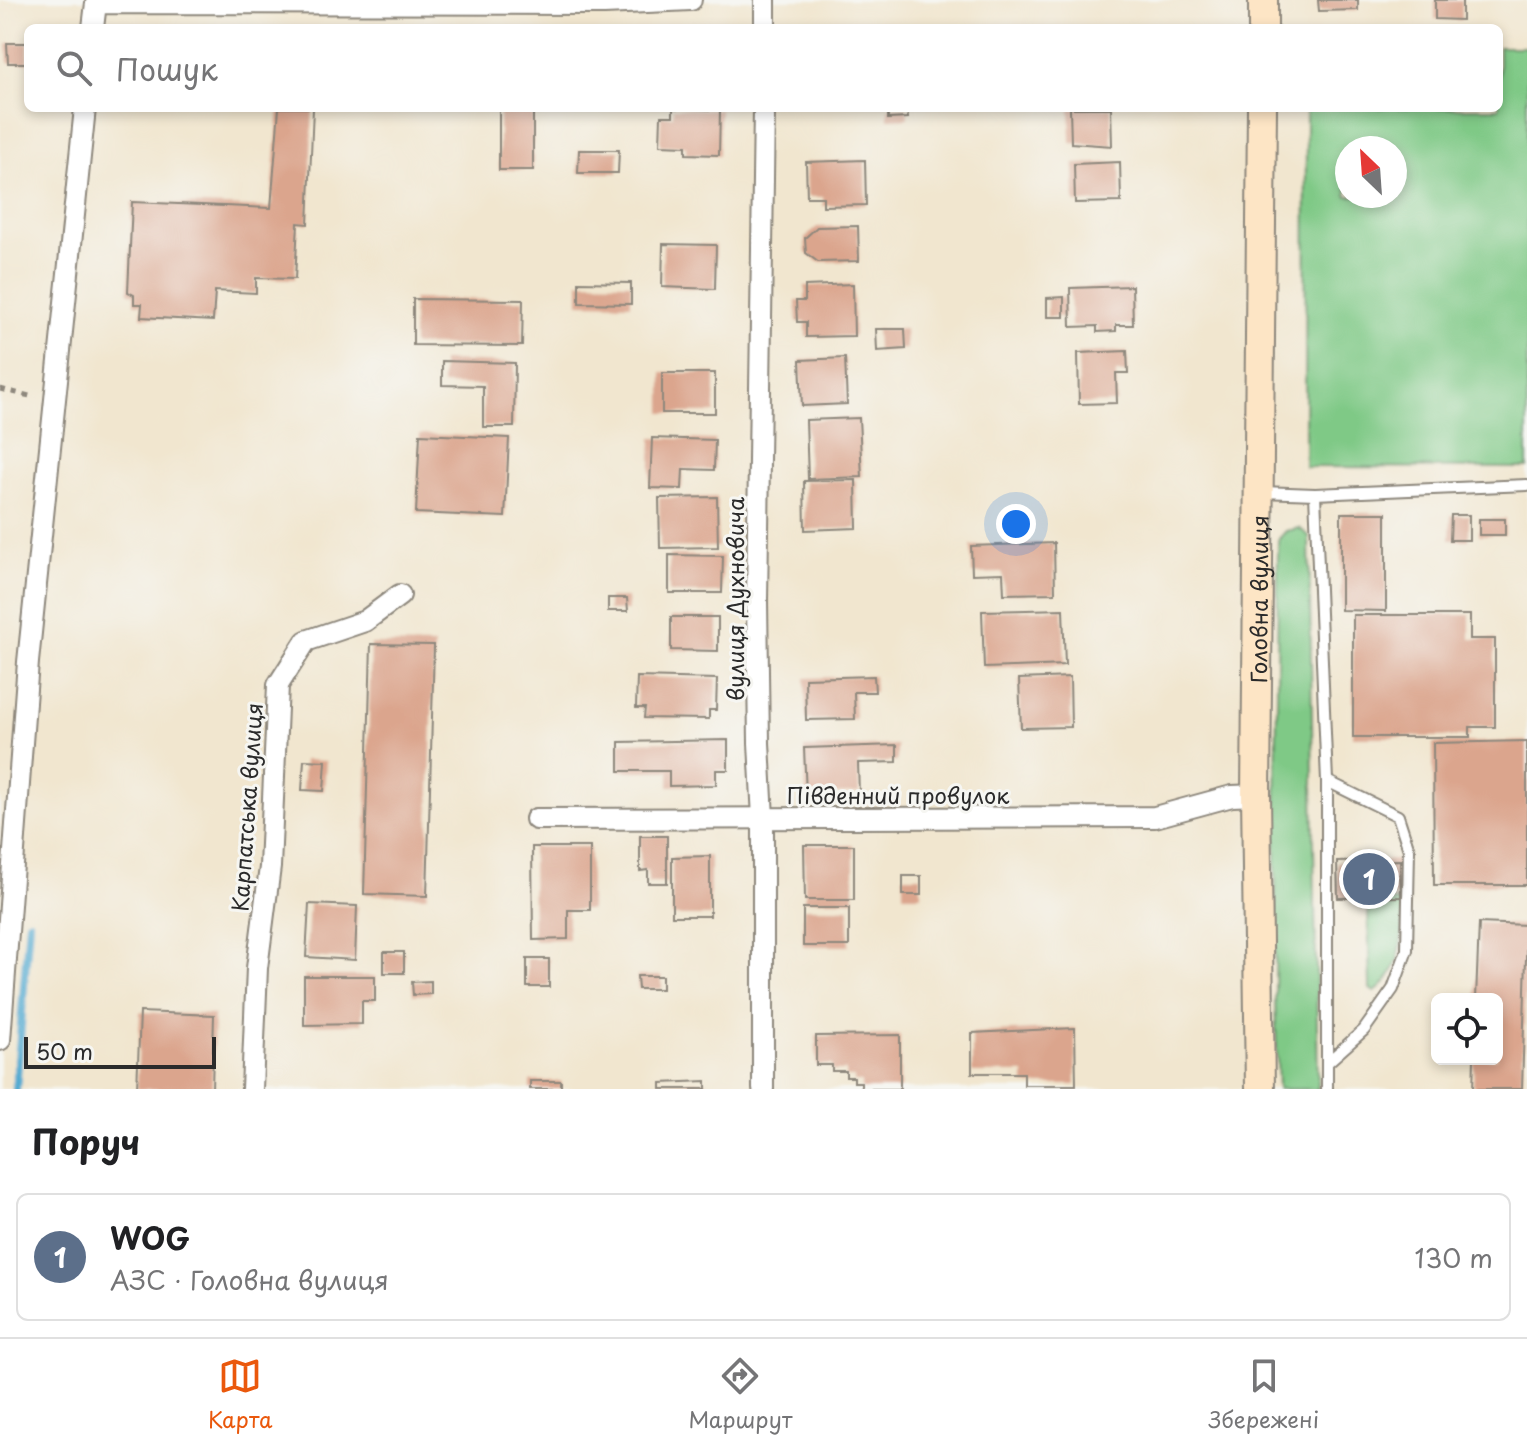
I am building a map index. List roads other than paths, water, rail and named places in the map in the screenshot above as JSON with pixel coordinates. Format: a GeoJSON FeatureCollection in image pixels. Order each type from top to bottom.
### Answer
{"type":"FeatureCollection","features":[{"type":"Feature","properties":{"kind":"main road","name":"Головна вулиця"},"geometry":{"type":"LineString","coordinates":[[1260,1089],[1256,795],[1262,112]]}},
{"type":"Feature","properties":{"kind":"street"},"geometry":{"type":"LineString","coordinates":[[92,24],[87,2],[691,0]]}},
{"type":"Feature","properties":{"kind":"street"},"geometry":{"type":"LineString","coordinates":[[765,0],[765,24]]}},
{"type":"Feature","properties":{"kind":"street"},"geometry":{"type":"LineString","coordinates":[[0,1040],[28,662],[85,112]]}},
{"type":"Feature","properties":{"kind":"street","name":"вулиця Духновича"},"geometry":{"type":"LineString","coordinates":[[763,1089],[763,818],[757,601],[764,112]]}},
{"type":"Feature","properties":{"kind":"street","name":"Карпатська вулиця"},"geometry":{"type":"LineString","coordinates":[[252,1089],[257,968],[270,867],[278,685],[306,641],[365,621],[400,595]]}},
{"type":"Feature","properties":{"kind":"street","name":"Південний провулок"},"geometry":{"type":"LineString","coordinates":[[536,819],[1155,817],[1232,796],[1256,795]]}},
{"type":"Feature","properties":{"kind":"lane"},"geometry":{"type":"LineString","coordinates":[[1260,492],[1315,494],[1527,485]]}},
{"type":"Feature","properties":{"kind":"lane"},"geometry":{"type":"LineString","coordinates":[[1315,494],[1327,781],[1327,1089]]}},
{"type":"Feature","properties":{"kind":"lane"},"geometry":{"type":"LineString","coordinates":[[1327,781],[1398,816],[1409,850],[1407,950],[1393,989],[1364,1030],[1328,1062]]}},
{"type":"Feature","properties":{"kind":"waterway"},"geometry":{"type":"LineString","coordinates":[[16,1089],[29,922]]}},
{"type":"Feature","properties":{"kind":"place","name":"WOG"},"geometry":{"type":"Point","coordinates":[1369,879]}}]}
